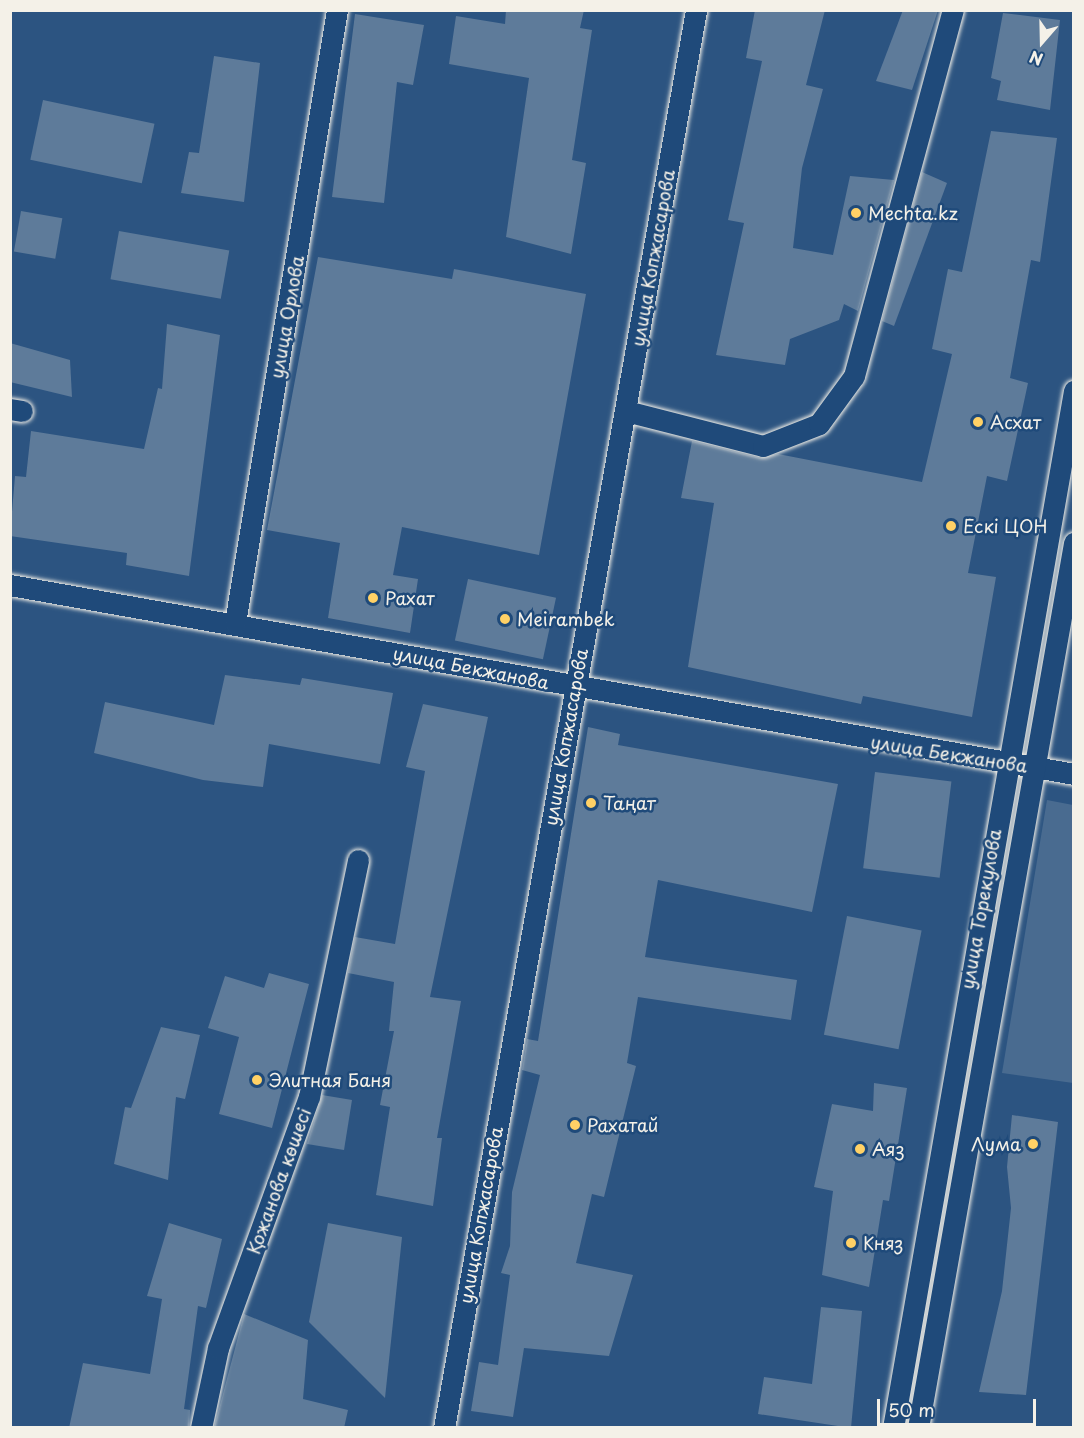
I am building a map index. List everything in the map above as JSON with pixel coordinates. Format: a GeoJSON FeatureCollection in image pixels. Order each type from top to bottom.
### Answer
{"type":"FeatureCollection","features":[{"type":"Feature","properties":{"kind":"street","name":"улица Орлова"},"geometry":{"type":"LineString","coordinates":[[235,623],[337,10]]}},
{"type":"Feature","properties":{"kind":"street","name":"улица Копжасарова"},"geometry":{"type":"LineString","coordinates":[[444,1428],[696,10]]}},
{"type":"Feature","properties":{"kind":"street"},"geometry":{"type":"LineString","coordinates":[[626,411],[763,446],[819,424],[854,376],[953,10]]}},
{"type":"Feature","properties":{"kind":"street","name":"улица Торекулова"},"geometry":{"type":"LineString","coordinates":[[893,1428],[1006,765],[1074,391]]}},
{"type":"Feature","properties":{"kind":"street","name":"улица Торекулова"},"geometry":{"type":"LineString","coordinates":[[918,1428],[1074,543]]}},
{"type":"Feature","properties":{"kind":"street","name":"улица Бекжанова"},"geometry":{"type":"LineString","coordinates":[[10,585],[235,623],[574,688],[1006,765],[1074,774]]}},
{"type":"Feature","properties":{"kind":"street","name":"Қожанова көшесі"},"geometry":{"type":"LineString","coordinates":[[201,1428],[218,1348],[309,1097],[358,860]]}},
{"type":"Feature","properties":{"kind":"shaded area"},"geometry":{"type":"Polygon","coordinates":[[[1047,800],[1073,805],[1073,1083],[1002,1073],[1047,800]]]}},
{"type":"Feature","properties":{"kind":"building"},"geometry":{"type":"Polygon","coordinates":[[[506,10],[584,10],[580,28],[592,30],[572,160],[586,163],[571,254],[506,237],[529,78],[449,64],[456,16],[505,24],[506,10]]]}},
{"type":"Feature","properties":{"kind":"building"},"geometry":{"type":"Polygon","coordinates":[[[755,10],[825,10],[806,85],[823,89],[802,168],[793,248],[833,255],[850,176],[894,180],[858,311],[844,304],[839,320],[790,339],[785,365],[716,355],[744,223],[728,220],[762,61],[746,58],[755,10]]]}},
{"type":"Feature","properties":{"kind":"building"},"geometry":{"type":"Polygon","coordinates":[[[903,10],[938,10],[912,90],[876,81],[903,10]]]}},
{"type":"Feature","properties":{"kind":"building"},"geometry":{"type":"Polygon","coordinates":[[[1003,13],[1060,20],[1050,110],[997,100],[1001,81],[991,78],[1003,13]]]}},
{"type":"Feature","properties":{"kind":"building"},"geometry":{"type":"Polygon","coordinates":[[[355,14],[424,25],[413,85],[397,82],[384,203],[332,197],[355,14]]]}},
{"type":"Feature","properties":{"kind":"building"},"geometry":{"type":"Polygon","coordinates":[[[214,56],[260,63],[244,202],[181,193],[189,152],[199,153],[214,56]]]}},
{"type":"Feature","properties":{"kind":"building"},"geometry":{"type":"Polygon","coordinates":[[[43,100],[155,124],[142,183],[30,160],[43,100]]]}},
{"type":"Feature","properties":{"kind":"building"},"geometry":{"type":"Polygon","coordinates":[[[991,131],[1057,138],[1040,262],[1031,260],[1010,378],[1028,383],[1007,481],[987,476],[968,573],[996,577],[972,717],[863,696],[861,704],[688,667],[714,503],[681,498],[692,441],[760,458],[778,454],[922,482],[952,354],[932,349],[948,269],[962,272],[991,131]]]}},
{"type":"Feature","properties":{"kind":"building"},"geometry":{"type":"Polygon","coordinates":[[[922,172],[947,183],[894,326],[882,321],[922,172]]]}},
{"type":"Feature","properties":{"kind":"building"},"geometry":{"type":"Polygon","coordinates":[[[21,211],[62,218],[55,259],[14,251],[21,211]]]}},
{"type":"Feature","properties":{"kind":"building"},"geometry":{"type":"Polygon","coordinates":[[[119,231],[229,250],[221,299],[110,279],[119,231]]]}},
{"type":"Feature","properties":{"kind":"building"},"geometry":{"type":"Polygon","coordinates":[[[318,257],[452,279],[454,269],[586,294],[539,555],[402,527],[393,575],[418,579],[410,633],[328,618],[340,543],[267,530],[318,257]]]}},
{"type":"Feature","properties":{"kind":"building"},"geometry":{"type":"Polygon","coordinates":[[[167,324],[220,335],[189,576],[126,565],[127,553],[10,536],[15,476],[26,477],[31,431],[144,449],[158,388],[162,389],[167,324]]]}},
{"type":"Feature","properties":{"kind":"building"},"geometry":{"type":"Polygon","coordinates":[[[10,343],[70,360],[72,397],[10,382],[10,343]]]}},
{"type":"Feature","properties":{"kind":"building","name":"Meirambek"},"geometry":{"type":"Polygon","coordinates":[[[468,579],[556,598],[543,659],[455,641],[468,579]]]}},
{"type":"Feature","properties":{"kind":"building"},"geometry":{"type":"Polygon","coordinates":[[[225,675],[300,685],[302,678],[393,693],[380,764],[269,744],[263,787],[203,780],[94,753],[105,702],[214,725],[225,675]]]}},
{"type":"Feature","properties":{"kind":"building"},"geometry":{"type":"Polygon","coordinates":[[[423,704],[488,717],[430,997],[461,1001],[437,1138],[442,1138],[433,1206],[376,1195],[390,1107],[380,1105],[394,1031],[389,1031],[394,982],[348,973],[355,937],[395,944],[425,771],[406,767],[423,704]]]}},
{"type":"Feature","properties":{"kind":"building"},"geometry":{"type":"Polygon","coordinates":[[[588,727],[620,734],[618,745],[838,784],[812,912],[658,880],[645,957],[797,980],[791,1020],[638,997],[627,1063],[636,1066],[604,1197],[592,1194],[576,1263],[633,1275],[609,1356],[524,1348],[513,1417],[471,1411],[479,1362],[498,1365],[510,1275],[501,1273],[510,1246],[512,1192],[540,1075],[522,1070],[527,1039],[538,1041],[588,727]]]}},
{"type":"Feature","properties":{"kind":"building"},"geometry":{"type":"Polygon","coordinates":[[[875,772],[951,781],[940,878],[863,868],[875,772]]]}},
{"type":"Feature","properties":{"kind":"building"},"geometry":{"type":"Polygon","coordinates":[[[847,916],[922,931],[899,1049],[824,1035],[847,916]]]}},
{"type":"Feature","properties":{"kind":"building","name":"Элитная Баня"},"geometry":{"type":"Polygon","coordinates":[[[269,973],[309,984],[272,1128],[219,1114],[239,1037],[208,1028],[225,976],[264,988],[269,973]]]}},
{"type":"Feature","properties":{"kind":"building"},"geometry":{"type":"Polygon","coordinates":[[[161,1027],[200,1035],[185,1099],[176,1097],[168,1180],[114,1164],[125,1107],[131,1108],[161,1027]]]}},
{"type":"Feature","properties":{"kind":"building","name":"Аяз"},"geometry":{"type":"Polygon","coordinates":[[[874,1083],[907,1088],[889,1201],[883,1200],[869,1287],[822,1275],[833,1191],[814,1187],[832,1104],[873,1111],[874,1083]]]}},
{"type":"Feature","properties":{"kind":"building"},"geometry":{"type":"Polygon","coordinates":[[[322,1095],[352,1100],[344,1150],[307,1144],[322,1095]]]}},
{"type":"Feature","properties":{"kind":"building"},"geometry":{"type":"Polygon","coordinates":[[[1012,1115],[1058,1122],[1026,1395],[979,1392],[1002,1291],[1011,1208],[1007,1167],[1012,1115]]]}},
{"type":"Feature","properties":{"kind":"building"},"geometry":{"type":"Polygon","coordinates":[[[169,1223],[222,1239],[206,1308],[198,1306],[184,1409],[190,1410],[189,1428],[69,1428],[83,1363],[150,1374],[162,1299],[147,1296],[169,1223]]]}},
{"type":"Feature","properties":{"kind":"building"},"geometry":{"type":"Polygon","coordinates":[[[328,1223],[402,1237],[385,1398],[309,1322],[328,1223]]]}},
{"type":"Feature","properties":{"kind":"building"},"geometry":{"type":"Polygon","coordinates":[[[821,1307],[862,1311],[851,1428],[758,1414],[764,1377],[812,1384],[821,1307]]]}},
{"type":"Feature","properties":{"kind":"building"},"geometry":{"type":"Polygon","coordinates":[[[244,1314],[308,1340],[303,1399],[348,1410],[344,1428],[214,1428],[244,1314]]]}},
{"type":"Feature","properties":{"kind":"place","name":"Mechta.kz"},"geometry":{"type":"Point","coordinates":[856,213]}},
{"type":"Feature","properties":{"kind":"place","name":"Асхат"},"geometry":{"type":"Point","coordinates":[978,422]}},
{"type":"Feature","properties":{"kind":"place","name":"Ескі ЦОН"},"geometry":{"type":"Point","coordinates":[951,526]}},
{"type":"Feature","properties":{"kind":"place","name":"Рахат"},"geometry":{"type":"Point","coordinates":[373,598]}},
{"type":"Feature","properties":{"kind":"place","name":"Meirambek"},"geometry":{"type":"Point","coordinates":[505,619]}},
{"type":"Feature","properties":{"kind":"place","name":"Таңат"},"geometry":{"type":"Point","coordinates":[591,803]}},
{"type":"Feature","properties":{"kind":"place","name":"Элитная Баня"},"geometry":{"type":"Point","coordinates":[257,1080]}},
{"type":"Feature","properties":{"kind":"place","name":"Рахатай"},"geometry":{"type":"Point","coordinates":[575,1125]}},
{"type":"Feature","properties":{"kind":"place","name":"Лума"},"geometry":{"type":"Point","coordinates":[1033,1144]}},
{"type":"Feature","properties":{"kind":"place","name":"Аяз"},"geometry":{"type":"Point","coordinates":[860,1149]}},
{"type":"Feature","properties":{"kind":"place","name":"Княз"},"geometry":{"type":"Point","coordinates":[851,1243]}}]}
